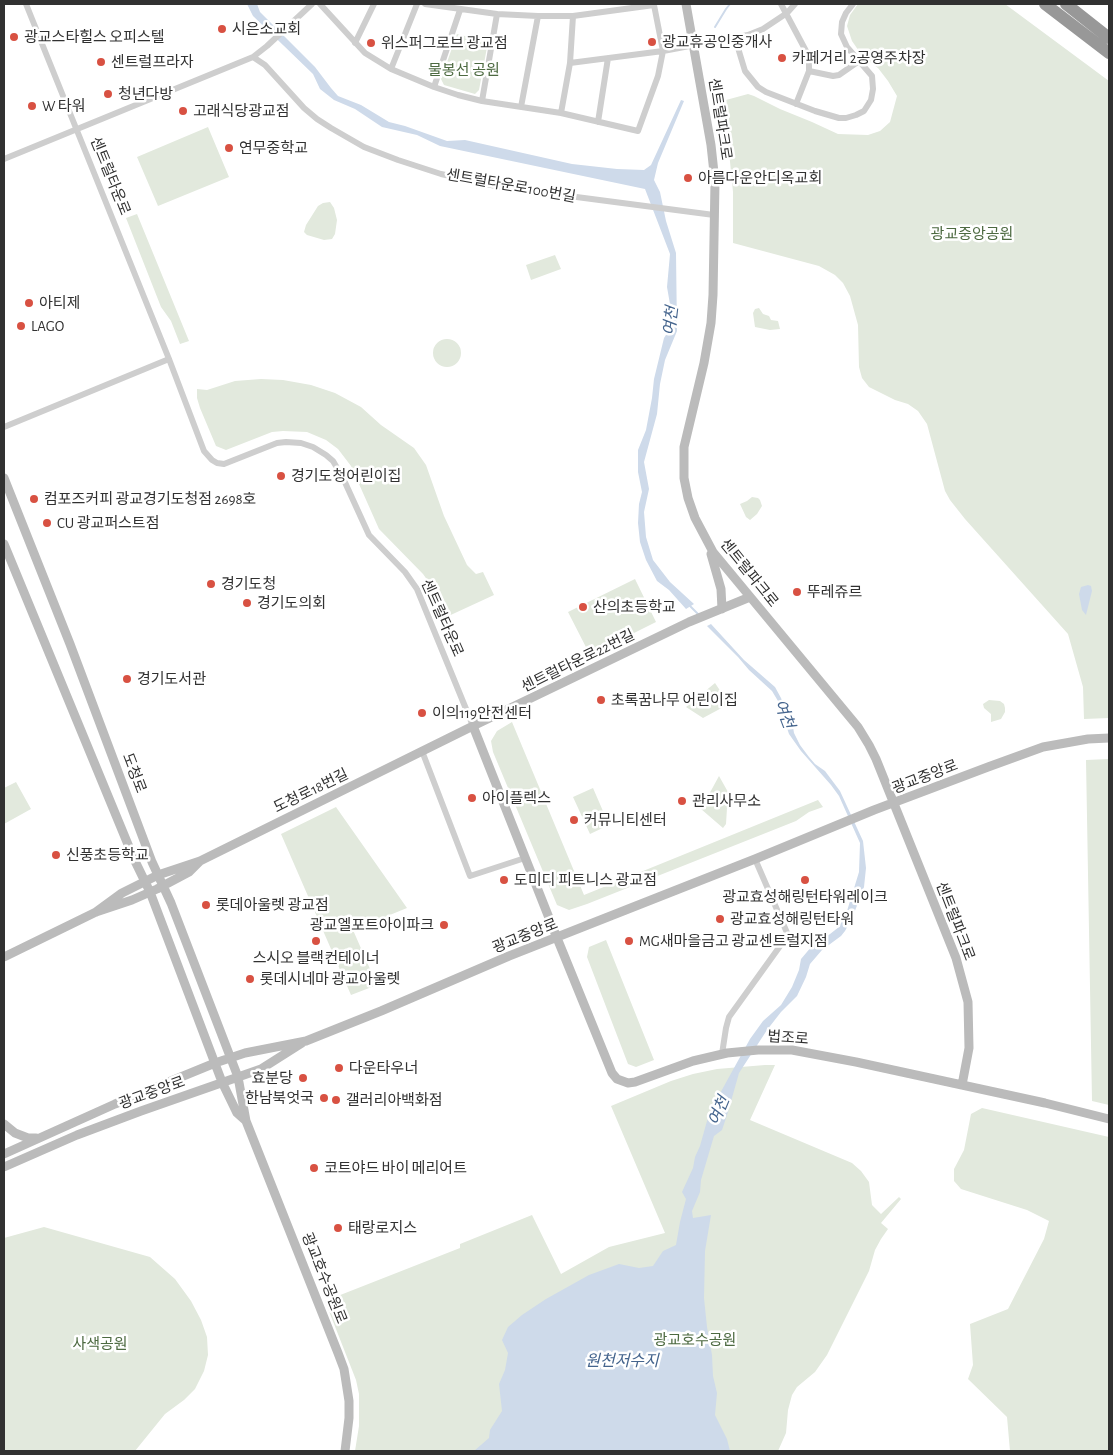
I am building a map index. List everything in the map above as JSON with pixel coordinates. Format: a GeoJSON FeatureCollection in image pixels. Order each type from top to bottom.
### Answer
{"type":"FeatureCollection","features":[{"type":"Feature","properties":{"kind":"highway"},"geometry":{"type":"LineString","coordinates":[[1045,4],[1109,53]]}},
{"type":"Feature","properties":{"kind":"highway"},"geometry":{"type":"LineString","coordinates":[[1066,4],[1109,38]]}},
{"type":"Feature","properties":{"kind":"street","name":"센트럴타운로"},"geometry":{"type":"LineString","coordinates":[[26,4],[169,358],[204,451],[212,460],[224,464],[276,443],[301,443],[313,447],[333,461],[343,478],[368,535],[411,580],[417,589],[557,938]]}},
{"type":"Feature","properties":{"kind":"street"},"geometry":{"type":"LineString","coordinates":[[4,159],[253,57],[312,4]]}},
{"type":"Feature","properties":{"kind":"street"},"geometry":{"type":"LineString","coordinates":[[320,4],[365,53],[391,69],[434,87],[482,101],[561,113],[638,130],[658,76],[663,51],[654,5],[573,16],[538,16],[497,14],[425,4]]}},
{"type":"Feature","properties":{"kind":"street"},"geometry":{"type":"LineString","coordinates":[[355,43],[374,4]]}},
{"type":"Feature","properties":{"kind":"street"},"geometry":{"type":"LineString","coordinates":[[391,69],[417,4]]}},
{"type":"Feature","properties":{"kind":"street","name":"센트럴파크로"},"geometry":{"type":"LineString","coordinates":[[686,4],[711,145],[715,182],[714,295],[711,323],[704,363],[686,438],[684,478],[690,503],[708,544],[723,565],[858,727],[876,759],[956,958],[968,1002],[969,1048],[962,1085]]}},
{"type":"Feature","properties":{"kind":"street"},"geometry":{"type":"LineString","coordinates":[[781,4],[806,51],[809,61],[808,71],[796,104]]}},
{"type":"Feature","properties":{"kind":"street"},"geometry":{"type":"LineString","coordinates":[[570,63],[663,51],[748,35],[763,29],[787,13],[795,4]]}},
{"type":"Feature","properties":{"kind":"street"},"geometry":{"type":"LineString","coordinates":[[735,38],[745,71],[758,86],[776,97],[839,118],[846,118],[864,111],[871,100],[873,89],[872,76],[847,47],[841,34],[842,22],[846,12],[853,4]]}},
{"type":"Feature","properties":{"kind":"street"},"geometry":{"type":"LineString","coordinates":[[434,87],[460,10]]}},
{"type":"Feature","properties":{"kind":"street"},"geometry":{"type":"LineString","coordinates":[[482,101],[497,14]]}},
{"type":"Feature","properties":{"kind":"street"},"geometry":{"type":"LineString","coordinates":[[520,107],[538,16]]}},
{"type":"Feature","properties":{"kind":"street"},"geometry":{"type":"LineString","coordinates":[[561,113],[570,63],[573,16]]}},
{"type":"Feature","properties":{"kind":"street","name":"센트럴타운로100번길"},"geometry":{"type":"LineString","coordinates":[[253,57],[265,65],[304,108],[317,118],[348,138],[380,154],[427,170],[521,190],[714,214]]}},
{"type":"Feature","properties":{"kind":"street"},"geometry":{"type":"LineString","coordinates":[[598,122],[608,58]]}},
{"type":"Feature","properties":{"kind":"street"},"geometry":{"type":"LineString","coordinates":[[808,71],[833,76],[839,75],[859,61]]}},
{"type":"Feature","properties":{"kind":"street"},"geometry":{"type":"LineString","coordinates":[[4,427],[169,358]]}},
{"type":"Feature","properties":{"kind":"street","name":"도청로"},"geometry":{"type":"LineString","coordinates":[[4,478],[238,1077]]}},
{"type":"Feature","properties":{"kind":"street"},"geometry":{"type":"LineString","coordinates":[[4,544],[134,859],[146,881]]}},
{"type":"Feature","properties":{"kind":"street"},"geometry":{"type":"LineString","coordinates":[[708,544],[721,589],[721,610]]}},
{"type":"Feature","properties":{"kind":"street","name":"센트럴타운로22번길"},"geometry":{"type":"LineString","coordinates":[[473,726],[689,622],[750,598]]}},
{"type":"Feature","properties":{"kind":"street","name":"도청로18번길"},"geometry":{"type":"LineString","coordinates":[[96,912],[122,893],[158,875],[200,861],[473,726]]}},
{"type":"Feature","properties":{"kind":"street","name":"광교중앙로"},"geometry":{"type":"LineString","coordinates":[[4,1154],[116,1104],[229,1058],[306,1040],[874,810],[1043,747],[1082,740],[1109,738]]}},
{"type":"Feature","properties":{"kind":"street"},"geometry":{"type":"LineString","coordinates":[[422,751],[470,876],[525,858]]}},
{"type":"Feature","properties":{"kind":"street"},"geometry":{"type":"LineString","coordinates":[[724,1054],[729,1017],[788,935],[754,859]]}},
{"type":"Feature","properties":{"kind":"street"},"geometry":{"type":"LineString","coordinates":[[4,957],[96,912],[150,892],[189,872],[200,861]]}},
{"type":"Feature","properties":{"kind":"street","name":"광교호수공원로"},"geometry":{"type":"LineString","coordinates":[[146,881],[222,1082],[237,1113],[246,1121]]}},
{"type":"Feature","properties":{"kind":"street","name":"법조로"},"geometry":{"type":"LineString","coordinates":[[557,938],[612,1073],[617,1079],[628,1083],[693,1061],[724,1054],[758,1050],[792,1050],[1045,1103],[1109,1119]]}},
{"type":"Feature","properties":{"kind":"street","name":"광교중앙로"},"geometry":{"type":"LineString","coordinates":[[4,1167],[77,1135],[141,1110],[261,1069],[306,1040]]}},
{"type":"Feature","properties":{"kind":"street","name":"광교호수공원로"},"geometry":{"type":"LineString","coordinates":[[238,1077],[246,1121],[344,1369],[349,1401],[345,1451]]}},
{"type":"Feature","properties":{"kind":"street"},"geometry":{"type":"LineString","coordinates":[[4,1124],[15,1133],[28,1138],[41,1137]]}},
{"type":"Feature","properties":{"kind":"green space","name":"광교중앙공원"},"geometry":{"type":"Polygon","coordinates":[[[858,4],[1005,4],[1109,81],[1109,718],[1084,719],[1083,687],[1068,634],[950,500],[945,491],[927,424],[918,411],[908,404],[895,400],[869,387],[862,378],[859,367],[858,325],[850,296],[843,283],[835,275],[819,266],[733,243],[733,192],[725,111],[726,100],[748,94],[838,134],[868,135],[880,131],[890,122],[897,96],[878,68],[863,57],[852,41],[847,26],[850,15],[858,4]]]}},
{"type":"Feature","properties":{"kind":"green space","name":"물봉선 공원"},"geometry":{"type":"Polygon","coordinates":[[[457,34],[488,42],[479,90],[475,94],[444,85],[441,79],[457,34]]]}},
{"type":"Feature","properties":{"kind":"green space"},"geometry":{"type":"Polygon","coordinates":[[[208,127],[229,177],[158,206],[137,157],[208,127]]]}},
{"type":"Feature","properties":{"kind":"green space"},"geometry":{"type":"Polygon","coordinates":[[[330,202],[334,208],[337,220],[335,234],[332,239],[324,240],[307,235],[304,232],[306,225],[318,206],[330,202]]]}},
{"type":"Feature","properties":{"kind":"green space"},"geometry":{"type":"Polygon","coordinates":[[[137,214],[189,341],[180,344],[171,321],[161,307],[126,218],[137,214]]]}},
{"type":"Feature","properties":{"kind":"green space"},"geometry":{"type":"Polygon","coordinates":[[[555,255],[561,269],[531,280],[526,265],[555,255]]]}},
{"type":"Feature","properties":{"kind":"green space"},"geometry":{"type":"Polygon","coordinates":[[[759,308],[771,320],[778,321],[780,329],[770,330],[755,327],[753,313],[755,309],[759,308]]]}},
{"type":"Feature","properties":{"kind":"green space"},"geometry":{"type":"Polygon","coordinates":[[[447,339],[457,343],[461,353],[457,363],[447,367],[437,363],[433,353],[437,343],[447,339]]]}},
{"type":"Feature","properties":{"kind":"green space"},"geometry":{"type":"Polygon","coordinates":[[[283,380],[311,385],[335,393],[361,407],[381,425],[414,448],[426,465],[444,516],[467,565],[476,574],[483,572],[494,595],[442,619],[428,581],[379,529],[351,466],[338,449],[326,440],[307,432],[283,431],[272,432],[226,450],[216,446],[200,408],[197,389],[207,390],[235,381],[283,380]]]}},
{"type":"Feature","properties":{"kind":"green space"},"geometry":{"type":"Polygon","coordinates":[[[752,497],[758,498],[762,506],[750,520],[746,517],[740,504],[752,497]]]}},
{"type":"Feature","properties":{"kind":"green space"},"geometry":{"type":"Polygon","coordinates":[[[635,579],[656,622],[590,655],[568,612],[635,579]]]}},
{"type":"Feature","properties":{"kind":"green space"},"geometry":{"type":"Polygon","coordinates":[[[715,683],[729,704],[703,718],[686,707],[715,683]]]}},
{"type":"Feature","properties":{"kind":"green space"},"geometry":{"type":"Polygon","coordinates":[[[989,700],[1000,701],[1004,704],[1005,712],[1001,719],[991,722],[991,714],[984,708],[983,704],[989,700]]]}},
{"type":"Feature","properties":{"kind":"green space"},"geometry":{"type":"Polygon","coordinates":[[[512,722],[584,895],[818,800],[823,807],[809,812],[796,821],[569,910],[557,905],[493,752],[491,741],[497,731],[512,722]]]}},
{"type":"Feature","properties":{"kind":"green space"},"geometry":{"type":"Polygon","coordinates":[[[1109,759],[1109,1105],[1092,1101],[1086,760],[1109,759]]]}},
{"type":"Feature","properties":{"kind":"green space"},"geometry":{"type":"Polygon","coordinates":[[[719,776],[728,792],[726,824],[723,828],[701,809],[719,776]]]}},
{"type":"Feature","properties":{"kind":"green space"},"geometry":{"type":"Polygon","coordinates":[[[16,782],[31,809],[4,824],[4,788],[16,782]]]}},
{"type":"Feature","properties":{"kind":"green space"},"geometry":{"type":"Polygon","coordinates":[[[593,788],[609,825],[590,834],[573,797],[593,788]]]}},
{"type":"Feature","properties":{"kind":"green space"},"geometry":{"type":"Polygon","coordinates":[[[336,807],[407,908],[353,930],[377,985],[351,995],[281,834],[336,807]]]}},
{"type":"Feature","properties":{"kind":"green space"},"geometry":{"type":"Polygon","coordinates":[[[606,940],[654,1060],[636,1067],[628,1064],[587,957],[589,947],[606,940]]]}},
{"type":"Feature","properties":{"kind":"green space","name":"광교호수공원"},"geometry":{"type":"Polygon","coordinates":[[[775,1065],[750,1120],[852,1163],[869,1182],[872,1205],[881,1214],[899,1197],[901,1199],[881,1223],[888,1229],[875,1250],[869,1271],[827,1355],[815,1372],[797,1387],[792,1395],[788,1410],[786,1433],[778,1451],[355,1451],[359,1426],[359,1394],[356,1380],[325,1301],[460,1248],[460,1244],[532,1215],[561,1274],[609,1247],[665,1233],[611,1106],[693,1074],[717,1069],[775,1065]]]}},
{"type":"Feature","properties":{"kind":"green space"},"geometry":{"type":"Polygon","coordinates":[[[982,1108],[1109,1137],[1109,1451],[1010,1451],[1007,1417],[968,1379],[973,1365],[970,1324],[1008,1309],[1044,1239],[1049,1221],[1027,1210],[961,1189],[954,1181],[954,1169],[964,1150],[971,1114],[982,1108]]]}},
{"type":"Feature","properties":{"kind":"green space","name":"사색공원"},"geometry":{"type":"Polygon","coordinates":[[[44,1227],[150,1257],[175,1279],[191,1301],[201,1320],[207,1337],[208,1355],[204,1371],[195,1389],[165,1414],[135,1451],[4,1451],[4,1238],[44,1227]]]}},
{"type":"Feature","properties":{"kind":"water"},"geometry":{"type":"Polygon","coordinates":[[[247,4],[257,4],[260,12],[315,67],[338,96],[361,105],[389,122],[447,141],[465,140],[572,164],[644,170],[651,165],[681,100],[684,101],[658,163],[654,180],[660,192],[666,221],[676,253],[677,331],[665,360],[657,414],[644,462],[649,489],[644,512],[646,537],[653,560],[670,582],[694,604],[686,609],[669,590],[657,581],[646,560],[640,542],[638,523],[642,492],[638,472],[638,450],[646,430],[654,379],[664,338],[671,327],[671,310],[667,287],[670,254],[645,189],[440,146],[417,135],[382,127],[355,109],[334,100],[320,89],[313,74],[253,16],[247,4]]]}},
{"type":"Feature","properties":{"kind":"water"},"geometry":{"type":"Polygon","coordinates":[[[1091,586],[1092,591],[1086,615],[1082,610],[1079,594],[1081,587],[1091,586]]]}},
{"type":"Feature","properties":{"kind":"water","name":"원천저수지"},"geometry":{"type":"Polygon","coordinates":[[[711,624],[744,660],[775,687],[800,745],[815,764],[825,771],[840,791],[863,841],[866,868],[864,887],[845,931],[822,950],[810,964],[797,996],[767,1030],[739,1073],[722,1130],[714,1136],[701,1180],[700,1192],[692,1211],[693,1218],[711,1215],[705,1251],[704,1298],[713,1376],[717,1393],[715,1415],[727,1439],[730,1451],[474,1451],[489,1438],[490,1430],[502,1411],[499,1384],[505,1370],[508,1353],[502,1340],[508,1327],[546,1299],[589,1275],[619,1264],[639,1268],[653,1266],[663,1251],[676,1245],[686,1199],[682,1192],[693,1168],[707,1121],[715,1108],[718,1097],[750,1039],[763,1021],[781,1005],[792,987],[801,959],[812,946],[839,927],[847,911],[859,872],[860,843],[839,796],[789,734],[778,701],[772,691],[707,626],[711,624]]]}},
{"type":"Feature","properties":{"kind":"waterway"},"geometry":{"type":"LineString","coordinates":[[715,27],[730,4]]}},
{"type":"Feature","properties":{"kind":"waterway","name":"여천"},"geometry":{"type":"LineString","coordinates":[[690,606],[699,615]]}},
{"type":"Feature","properties":{"kind":"place","name":"시은소교회"},"geometry":{"type":"Point","coordinates":[222,29]}},
{"type":"Feature","properties":{"kind":"place","name":"광교스타힐스 오피스텔"},"geometry":{"type":"Point","coordinates":[14,37]}},
{"type":"Feature","properties":{"kind":"place","name":"광교휴공인중개사"},"geometry":{"type":"Point","coordinates":[652,42]}},
{"type":"Feature","properties":{"kind":"place","name":"위스퍼그로브 광교점"},"geometry":{"type":"Point","coordinates":[371,43]}},
{"type":"Feature","properties":{"kind":"place","name":"카페거리 2공영주차장"},"geometry":{"type":"Point","coordinates":[782,58]}},
{"type":"Feature","properties":{"kind":"place","name":"센트럴프라자"},"geometry":{"type":"Point","coordinates":[101,62]}},
{"type":"Feature","properties":{"kind":"place","name":"청년다방"},"geometry":{"type":"Point","coordinates":[108,94]}},
{"type":"Feature","properties":{"kind":"place","name":"W 타워"},"geometry":{"type":"Point","coordinates":[32,106]}},
{"type":"Feature","properties":{"kind":"place","name":"고래식당광교점"},"geometry":{"type":"Point","coordinates":[183,111]}},
{"type":"Feature","properties":{"kind":"place","name":"연무중학교"},"geometry":{"type":"Point","coordinates":[229,148]}},
{"type":"Feature","properties":{"kind":"place","name":"아름다운안디옥교회"},"geometry":{"type":"Point","coordinates":[688,178]}},
{"type":"Feature","properties":{"kind":"place","name":"아티제"},"geometry":{"type":"Point","coordinates":[29,303]}},
{"type":"Feature","properties":{"kind":"place","name":"LAGO"},"geometry":{"type":"Point","coordinates":[21,326]}},
{"type":"Feature","properties":{"kind":"place","name":"경기도청어린이집"},"geometry":{"type":"Point","coordinates":[281,476]}},
{"type":"Feature","properties":{"kind":"place","name":"컴포즈커피 광교경기도청점 2698호"},"geometry":{"type":"Point","coordinates":[34,499]}},
{"type":"Feature","properties":{"kind":"place","name":"CU 광교퍼스트점"},"geometry":{"type":"Point","coordinates":[47,523]}},
{"type":"Feature","properties":{"kind":"place","name":"경기도청"},"geometry":{"type":"Point","coordinates":[211,584]}},
{"type":"Feature","properties":{"kind":"place","name":"뚜레쥬르"},"geometry":{"type":"Point","coordinates":[797,592]}},
{"type":"Feature","properties":{"kind":"place","name":"경기도의회"},"geometry":{"type":"Point","coordinates":[247,603]}},
{"type":"Feature","properties":{"kind":"place","name":"산의초등학교"},"geometry":{"type":"Point","coordinates":[583,607]}},
{"type":"Feature","properties":{"kind":"place","name":"경기도서관"},"geometry":{"type":"Point","coordinates":[127,679]}},
{"type":"Feature","properties":{"kind":"place","name":"초록꿈나무 어린이집"},"geometry":{"type":"Point","coordinates":[601,700]}},
{"type":"Feature","properties":{"kind":"place","name":"이의119안전센터"},"geometry":{"type":"Point","coordinates":[422,713]}},
{"type":"Feature","properties":{"kind":"place","name":"아이플렉스"},"geometry":{"type":"Point","coordinates":[472,798]}},
{"type":"Feature","properties":{"kind":"place","name":"관리사무소"},"geometry":{"type":"Point","coordinates":[682,801]}},
{"type":"Feature","properties":{"kind":"place","name":"커뮤니티센터"},"geometry":{"type":"Point","coordinates":[574,820]}},
{"type":"Feature","properties":{"kind":"place","name":"신풍초등학교"},"geometry":{"type":"Point","coordinates":[56,855]}},
{"type":"Feature","properties":{"kind":"place","name":"도미디 피트니스 광교점"},"geometry":{"type":"Point","coordinates":[504,880]}},
{"type":"Feature","properties":{"kind":"place","name":"광교효성해링턴타워레이크"},"geometry":{"type":"Point","coordinates":[805,880]}},
{"type":"Feature","properties":{"kind":"place","name":"롯데아울렛 광교점"},"geometry":{"type":"Point","coordinates":[206,905]}},
{"type":"Feature","properties":{"kind":"place","name":"광교효성해링턴타워"},"geometry":{"type":"Point","coordinates":[720,919]}},
{"type":"Feature","properties":{"kind":"place","name":"광교엘포트아이파크"},"geometry":{"type":"Point","coordinates":[444,925]}},
{"type":"Feature","properties":{"kind":"place","name":"스시오 블랙컨테이너"},"geometry":{"type":"Point","coordinates":[316,941]}},
{"type":"Feature","properties":{"kind":"place","name":"MG새마을금고 광교센트럴지점"},"geometry":{"type":"Point","coordinates":[629,941]}},
{"type":"Feature","properties":{"kind":"place","name":"롯데시네마 광교아울렛"},"geometry":{"type":"Point","coordinates":[250,979]}},
{"type":"Feature","properties":{"kind":"place","name":"다운타우너"},"geometry":{"type":"Point","coordinates":[339,1068]}},
{"type":"Feature","properties":{"kind":"place","name":"효분당"},"geometry":{"type":"Point","coordinates":[303,1078]}},
{"type":"Feature","properties":{"kind":"place","name":"한남북엇국"},"geometry":{"type":"Point","coordinates":[324,1098]}},
{"type":"Feature","properties":{"kind":"place","name":"갤러리아백화점"},"geometry":{"type":"Point","coordinates":[336,1100]}},
{"type":"Feature","properties":{"kind":"place","name":"코트야드 바이 메리어트"},"geometry":{"type":"Point","coordinates":[314,1168]}},
{"type":"Feature","properties":{"kind":"place","name":"태랑로지스"},"geometry":{"type":"Point","coordinates":[338,1228]}}]}
